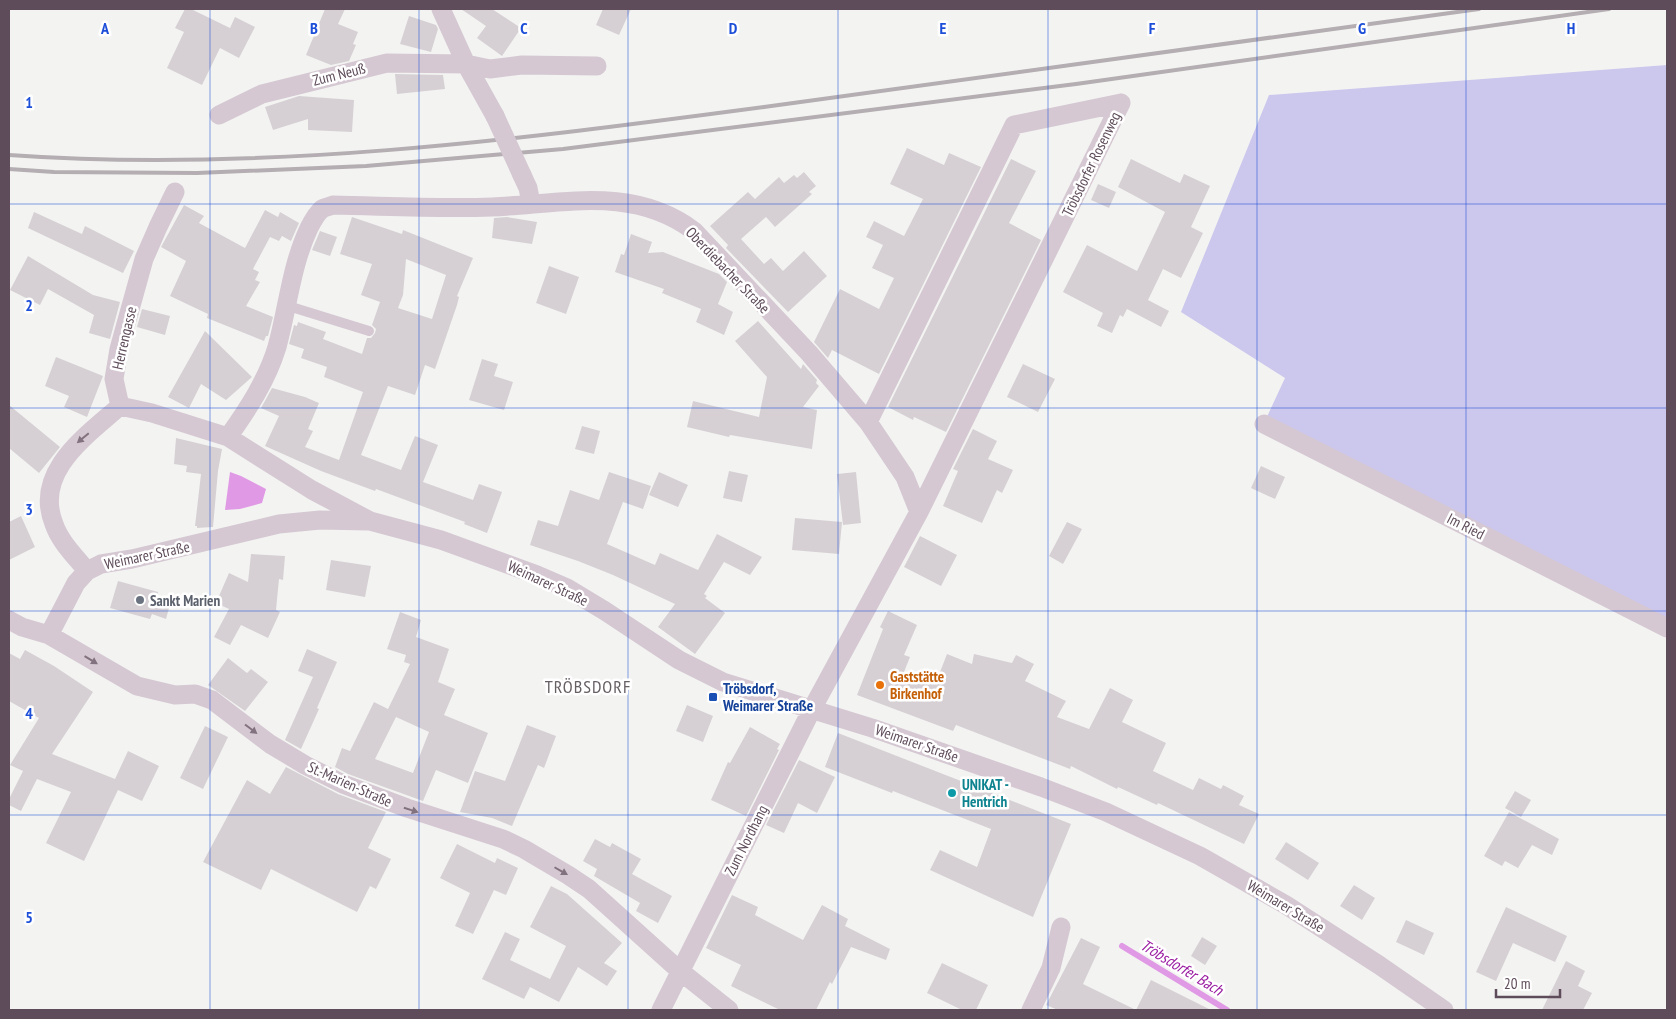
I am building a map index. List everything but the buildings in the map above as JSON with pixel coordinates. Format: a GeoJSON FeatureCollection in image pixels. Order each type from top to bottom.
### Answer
{"type":"FeatureCollection","features":[{"type":"Feature","properties":{"kind":"street"},"geometry":{"type":"LineString","coordinates":[[441,9],[466,64],[495,116],[528,188],[531,203]]}},
{"type":"Feature","properties":{"kind":"street","name":"Zum Neuß"},"geometry":{"type":"LineString","coordinates":[[219,115],[262,94],[386,63],[466,64],[490,69],[522,65],[597,66]]}},
{"type":"Feature","properties":{"kind":"street","name":"Tröbsdorfer Rosenweg"},"geometry":{"type":"LineString","coordinates":[[868,422],[1014,125],[1121,103],[919,512]]}},
{"type":"Feature","properties":{"kind":"street","name":"Herrengasse"},"geometry":{"type":"LineString","coordinates":[[120,406],[114,379],[118,349],[144,259],[175,192]]}},
{"type":"Feature","properties":{"kind":"street","name":"Oberdiebacher Straße"},"geometry":{"type":"LineString","coordinates":[[228,437],[249,408],[266,374],[277,347],[292,274],[302,242],[314,218],[322,209],[333,206],[493,207],[531,203],[616,201],[659,210],[677,219],[694,231],[809,353],[868,422],[905,477],[919,512]]}},
{"type":"Feature","properties":{"kind":"street"},"geometry":{"type":"LineString","coordinates":[[87,572],[54,526],[49,510],[48,496],[62,461],[76,444],[120,406]]}},
{"type":"Feature","properties":{"kind":"street","name":"Weimarer Straße"},"geometry":{"type":"LineString","coordinates":[[120,406],[152,413],[228,437],[312,490],[370,521],[440,540],[537,574],[567,588],[605,610],[679,660],[723,682],[872,728],[1041,787],[1106,812],[1200,856],[1286,905],[1444,1010]]}},
{"type":"Feature","properties":{"kind":"street","name":"Im Ried"},"geometry":{"type":"LineString","coordinates":[[1264,424],[1667,628]]}},
{"type":"Feature","properties":{"kind":"street"},"geometry":{"type":"LineString","coordinates":[[812,710],[919,512]]}},
{"type":"Feature","properties":{"kind":"street","name":"Weimarer Straße"},"geometry":{"type":"LineString","coordinates":[[49,635],[76,583],[87,572],[102,564],[132,559],[279,524],[320,520],[370,521]]}},
{"type":"Feature","properties":{"kind":"street","name":"St.-Marien-Straße"},"geometry":{"type":"LineString","coordinates":[[9,620],[22,627],[49,635],[137,686],[175,695],[195,694],[212,700],[270,744],[305,765],[343,784],[407,808],[503,839],[524,849],[589,889],[680,971],[729,1010]]}},
{"type":"Feature","properties":{"kind":"street","name":"Zum Nordhang"},"geometry":{"type":"LineString","coordinates":[[661,1010],[812,710]]}},
{"type":"Feature","properties":{"kind":"street"},"geometry":{"type":"LineString","coordinates":[[1031,1010],[1051,968],[1061,927]]}},
{"type":"Feature","properties":{"kind":"lane"},"geometry":{"type":"LineString","coordinates":[[285,305],[369,332]]}},
{"type":"Feature","properties":{"kind":"shaded area"},"geometry":{"type":"Polygon","coordinates":[[[1667,65],[1667,625],[1265,421],[1285,378],[1181,312],[1269,95],[1667,65]]]}},
{"type":"Feature","properties":{"kind":"shaded area"},"geometry":{"type":"Polygon","coordinates":[[[230,472],[266,489],[262,503],[240,509],[225,510],[230,472]]]}},
{"type":"Feature","properties":{"kind":"waterway","name":"Tröbsdorfer Bach"},"geometry":{"type":"LineString","coordinates":[[1122,946],[1227,1010]]}},
{"type":"Feature","properties":{"kind":"railway"},"geometry":{"type":"LineString","coordinates":[[9,155],[198,160],[388,150],[482,141],[764,107],[1479,9]]}},
{"type":"Feature","properties":{"kind":"railway"},"geometry":{"type":"LineString","coordinates":[[9,169],[54,172],[197,173],[366,166],[563,149],[1076,84],[1609,9]]}},
{"type":"Feature","properties":{"kind":"place","name":"Sankt Marien"},"geometry":{"type":"Point","coordinates":[140,600]}},
{"type":"Feature","properties":{"kind":"place","name":"Gaststätte Birkenhof"},"geometry":{"type":"Point","coordinates":[880,685]}},
{"type":"Feature","properties":{"kind":"place","name":"Tröbsdorf, Weimarer Straße"},"geometry":{"type":"Point","coordinates":[713,697]}},
{"type":"Feature","properties":{"kind":"place","name":"UNIKAT - Hentrich"},"geometry":{"type":"Point","coordinates":[952,793]}},
{"type":"Feature","properties":{"kind":"district","name":"TRÖBSDORF"},"geometry":{"type":"Point","coordinates":[588,686]}}]}
